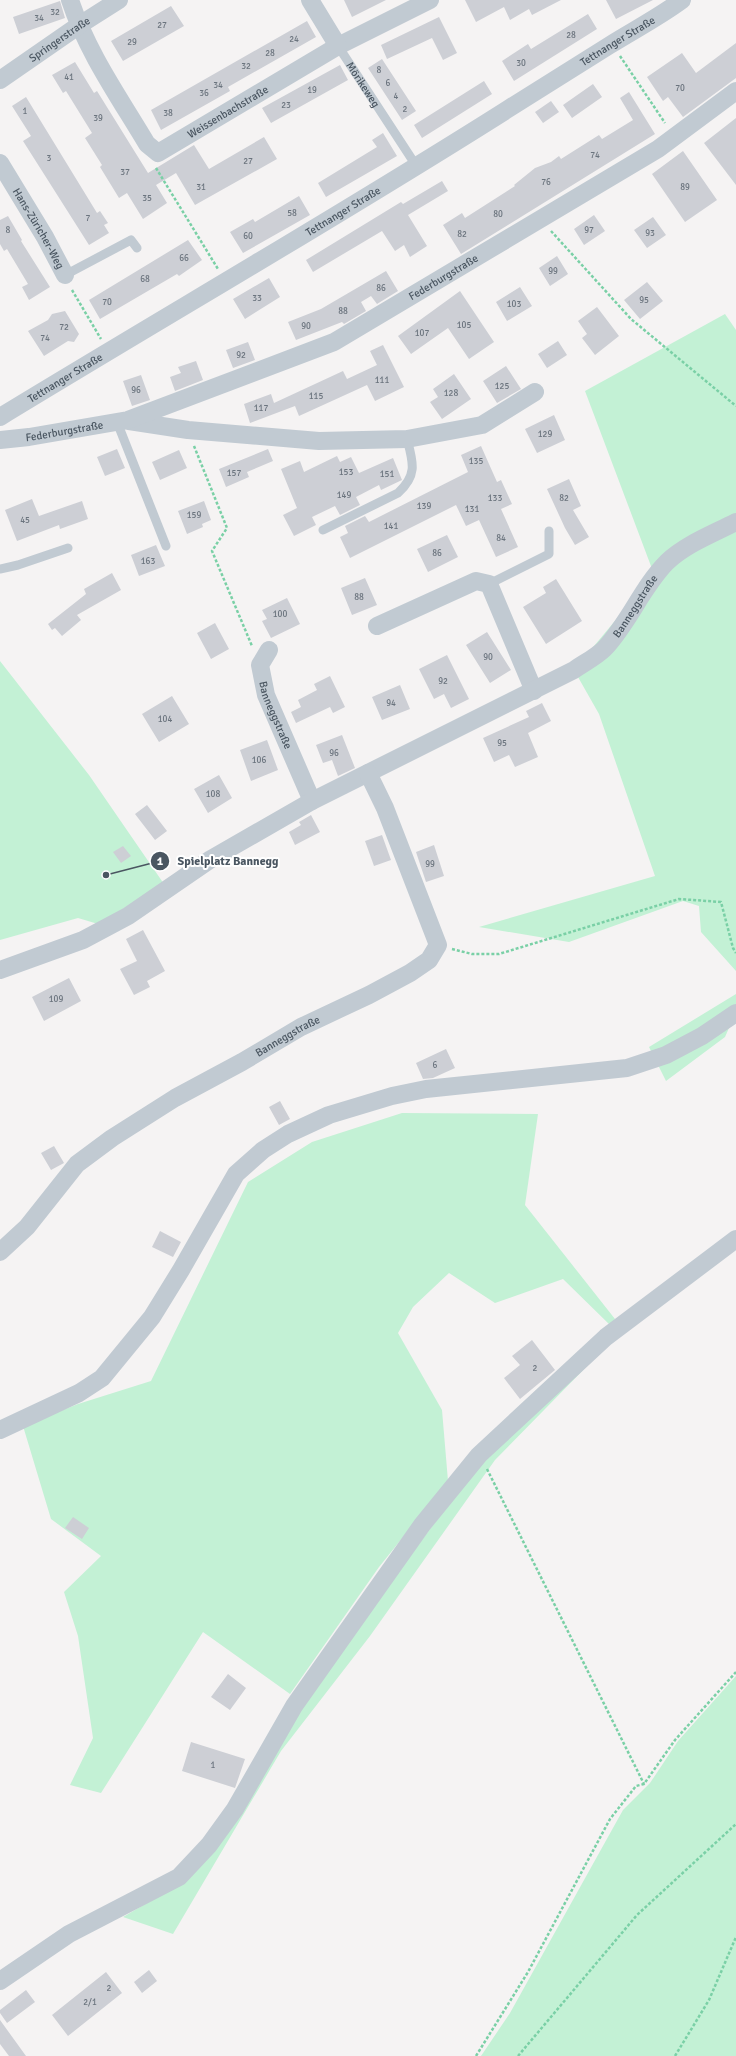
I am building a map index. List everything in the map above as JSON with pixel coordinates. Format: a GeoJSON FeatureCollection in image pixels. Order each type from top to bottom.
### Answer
{"type":"FeatureCollection","features":[{"type":"Feature","properties":{"kind":"street"},"geometry":{"type":"LineString","coordinates":[[70,0],[78,26],[148,144],[158,152]]}},
{"type":"Feature","properties":{"kind":"street","name":"Springerstraße"},"geometry":{"type":"LineString","coordinates":[[0,80],[78,26],[119,0]]}},
{"type":"Feature","properties":{"kind":"street","name":"Mörikeweg"},"geometry":{"type":"LineString","coordinates":[[310,0],[338,46]]}},
{"type":"Feature","properties":{"kind":"street","name":"Weissenbachstraße"},"geometry":{"type":"LineString","coordinates":[[158,152],[338,46],[430,0]]}},
{"type":"Feature","properties":{"kind":"street","name":"Tettnanger Straße"},"geometry":{"type":"LineString","coordinates":[[0,417],[417,167],[612,44],[663,14],[682,0]]}},
{"type":"Feature","properties":{"kind":"street","name":"Federburgstraße"},"geometry":{"type":"LineString","coordinates":[[0,440],[29,437],[122,421],[334,342],[674,138],[736,91]]}},
{"type":"Feature","properties":{"kind":"street","name":"Hans-Züricher-Weg"},"geometry":{"type":"LineString","coordinates":[[0,162],[45,237],[65,275]]}},
{"type":"Feature","properties":{"kind":"street","name":"Federburgstraße"},"geometry":{"type":"LineString","coordinates":[[122,421],[188,430],[320,441],[407,439],[482,425],[535,392]]}},
{"type":"Feature","properties":{"kind":"street","name":"Banneggstraße"},"geometry":{"type":"LineString","coordinates":[[0,970],[84,940],[128,916],[211,859],[312,801],[574,670],[603,649],[619,630],[640,596],[668,562],[688,546],[736,522]]}},
{"type":"Feature","properties":{"kind":"street"},"geometry":{"type":"LineString","coordinates":[[377,626],[476,581],[489,584],[534,691]]}},
{"type":"Feature","properties":{"kind":"street","name":"Banneggstraße"},"geometry":{"type":"LineString","coordinates":[[265,658],[266,695],[312,801]]}},
{"type":"Feature","properties":{"kind":"street"},"geometry":{"type":"LineString","coordinates":[[368,773],[385,808],[438,945]]}},
{"type":"Feature","properties":{"kind":"street","name":"Banneggstraße"},"geometry":{"type":"LineString","coordinates":[[0,1252],[27,1226],[77,1164],[112,1138],[175,1098],[242,1062],[301,1027],[369,995],[410,973],[429,960],[438,945]]}},
{"type":"Feature","properties":{"kind":"street"},"geometry":{"type":"LineString","coordinates":[[0,1430],[73,1397],[102,1378],[152,1317],[236,1174],[263,1150],[288,1134],[329,1115],[392,1096],[419,1091],[627,1068],[666,1055],[702,1036],[736,1013]]}},
{"type":"Feature","properties":{"kind":"street"},"geometry":{"type":"LineString","coordinates":[[0,1981],[69,1934],[179,1877],[209,1845],[235,1809],[294,1706],[422,1525],[479,1455],[606,1337],[736,1239]]}},
{"type":"Feature","properties":{"kind":"lane","name":"Mörikeweg"},"geometry":{"type":"LineString","coordinates":[[338,46],[417,167]]}},
{"type":"Feature","properties":{"kind":"lane"},"geometry":{"type":"LineString","coordinates":[[65,275],[131,240],[136,248]]}},
{"type":"Feature","properties":{"kind":"lane"},"geometry":{"type":"LineString","coordinates":[[122,421],[166,546]]}},
{"type":"Feature","properties":{"kind":"lane"},"geometry":{"type":"LineString","coordinates":[[323,530],[398,493],[406,486],[414,463],[407,439]]}},
{"type":"Feature","properties":{"kind":"lane"},"geometry":{"type":"LineString","coordinates":[[489,584],[549,554],[549,531]]}},
{"type":"Feature","properties":{"kind":"lane"},"geometry":{"type":"LineString","coordinates":[[0,569],[18,565],[68,548]]}},
{"type":"Feature","properties":{"kind":"path"},"geometry":{"type":"LineString","coordinates":[[612,44],[674,138]]}},
{"type":"Feature","properties":{"kind":"path"},"geometry":{"type":"LineString","coordinates":[[158,152],[154,164],[210,258]]}},
{"type":"Feature","properties":{"kind":"path"},"geometry":{"type":"LineString","coordinates":[[540,218],[631,319],[736,406]]}},
{"type":"Feature","properties":{"kind":"path"},"geometry":{"type":"LineString","coordinates":[[73,293],[96,330]]}},
{"type":"Feature","properties":{"kind":"path"},"geometry":{"type":"LineString","coordinates":[[188,430],[227,528],[212,551],[265,658]]}},
{"type":"Feature","properties":{"kind":"path"},"geometry":{"type":"LineString","coordinates":[[438,945],[472,954],[499,954],[679,899],[721,902],[733,948],[736,953]]}},
{"type":"Feature","properties":{"kind":"path"},"geometry":{"type":"LineString","coordinates":[[479,1455],[644,1784]]}},
{"type":"Feature","properties":{"kind":"path"},"geometry":{"type":"LineString","coordinates":[[476,2056],[528,1972],[610,1819],[636,1786],[644,1784],[675,1740],[736,1672]]}},
{"type":"Feature","properties":{"kind":"path"},"geometry":{"type":"LineString","coordinates":[[518,2056],[636,1915],[736,1824]]}},
{"type":"Feature","properties":{"kind":"path"},"geometry":{"type":"LineString","coordinates":[[675,2056],[709,2000],[736,1937]]}},
{"type":"Feature","properties":{"kind":"green space"},"geometry":{"type":"Polygon","coordinates":[[[725,314],[736,330],[736,971],[701,932],[699,906],[683,901],[569,942],[479,927],[655,876],[599,714],[574,670],[654,574],[585,391],[725,314]]]}},
{"type":"Feature","properties":{"kind":"green space"},"geometry":{"type":"Polygon","coordinates":[[[0,661],[89,775],[164,884],[98,924],[78,918],[0,940],[0,661]]]}},
{"type":"Feature","properties":{"kind":"green space"},"geometry":{"type":"Polygon","coordinates":[[[736,994],[736,1017],[732,1021],[725,1037],[666,1081],[649,1047],[736,994]]]}},
{"type":"Feature","properties":{"kind":"green space"},"geometry":{"type":"Polygon","coordinates":[[[402,1113],[538,1114],[525,1205],[615,1319],[611,1326],[563,1279],[495,1303],[449,1273],[413,1307],[398,1333],[442,1410],[448,1481],[379,1567],[290,1694],[203,1632],[101,1793],[70,1785],[93,1738],[78,1636],[64,1592],[101,1556],[51,1519],[23,1426],[78,1404],[151,1381],[248,1182],[312,1142],[402,1113]]]}},
{"type":"Feature","properties":{"kind":"green space"},"geometry":{"type":"Polygon","coordinates":[[[592,1361],[495,1460],[370,1636],[281,1751],[173,1934],[123,1917],[159,1896],[195,1870],[303,1697],[480,1463],[592,1361]]]}},
{"type":"Feature","properties":{"kind":"green space"},"geometry":{"type":"Polygon","coordinates":[[[736,1676],[736,2056],[481,2056],[510,2013],[623,1810],[650,1783],[678,1741],[736,1676]]]}},
{"type":"Feature","properties":{"kind":"building"},"geometry":{"type":"Polygon","coordinates":[[[344,0],[386,0],[352,17],[344,0]]]}},
{"type":"Feature","properties":{"kind":"building"},"geometry":{"type":"Polygon","coordinates":[[[465,0],[561,0],[532,15],[529,9],[510,20],[504,7],[476,22],[465,0]]]}},
{"type":"Feature","properties":{"kind":"building"},"geometry":{"type":"Polygon","coordinates":[[[606,0],[653,0],[616,19],[606,0]]]}},
{"type":"Feature","properties":{"kind":"building"},"geometry":{"type":"Polygon","coordinates":[[[60,1],[65,18],[19,34],[13,17],[60,1]]]}},
{"type":"Feature","properties":{"kind":"building"},"geometry":{"type":"Polygon","coordinates":[[[171,6],[184,26],[123,61],[111,41],[171,6]]]}},
{"type":"Feature","properties":{"kind":"building"},"geometry":{"type":"Polygon","coordinates":[[[588,14],[597,29],[514,81],[502,61],[528,44],[531,49],[588,14]]]}},
{"type":"Feature","properties":{"kind":"building"},"geometry":{"type":"Polygon","coordinates":[[[439,17],[457,53],[443,60],[432,38],[387,59],[381,45],[439,17]]]}},
{"type":"Feature","properties":{"kind":"building"},"geometry":{"type":"Polygon","coordinates":[[[307,21],[316,37],[228,87],[230,91],[161,130],[151,110],[307,21]]]}},
{"type":"Feature","properties":{"kind":"building"},"geometry":{"type":"Polygon","coordinates":[[[736,43],[736,78],[683,117],[668,97],[663,101],[647,77],[682,53],[696,73],[736,43]]]}},
{"type":"Feature","properties":{"kind":"building"},"geometry":{"type":"Polygon","coordinates":[[[382,59],[416,111],[402,120],[368,68],[382,59]]]}},
{"type":"Feature","properties":{"kind":"building"},"geometry":{"type":"Polygon","coordinates":[[[75,62],[94,93],[97,91],[148,173],[194,145],[209,169],[264,137],[277,159],[195,205],[176,173],[156,185],[167,203],[143,219],[127,193],[119,198],[100,167],[102,165],[85,138],[92,133],[66,91],[63,93],[52,75],[75,62]]]}},
{"type":"Feature","properties":{"kind":"building"},"geometry":{"type":"Polygon","coordinates":[[[340,65],[348,80],[271,123],[262,108],[340,65]]]}},
{"type":"Feature","properties":{"kind":"building"},"geometry":{"type":"Polygon","coordinates":[[[484,81],[492,94],[422,138],[414,125],[484,81]]]}},
{"type":"Feature","properties":{"kind":"building"},"geometry":{"type":"Polygon","coordinates":[[[593,84],[602,97],[572,118],[563,105],[593,84]]]}},
{"type":"Feature","properties":{"kind":"building"},"geometry":{"type":"Polygon","coordinates":[[[629,92],[655,134],[461,254],[443,225],[462,213],[465,218],[515,186],[514,185],[535,168],[551,162],[559,156],[561,159],[599,135],[602,139],[633,120],[620,98],[629,92]]]}},
{"type":"Feature","properties":{"kind":"building"},"geometry":{"type":"Polygon","coordinates":[[[26,97],[97,213],[100,211],[108,223],[104,225],[109,233],[89,245],[23,141],[31,136],[12,106],[26,97]]]}},
{"type":"Feature","properties":{"kind":"building"},"geometry":{"type":"Polygon","coordinates":[[[551,101],[559,112],[543,123],[535,112],[551,101]]]}},
{"type":"Feature","properties":{"kind":"building"},"geometry":{"type":"Polygon","coordinates":[[[736,118],[736,185],[704,143],[736,118]]]}},
{"type":"Feature","properties":{"kind":"building"},"geometry":{"type":"Polygon","coordinates":[[[383,133],[397,156],[326,197],[318,183],[377,147],[372,140],[383,133]]]}},
{"type":"Feature","properties":{"kind":"building"},"geometry":{"type":"Polygon","coordinates":[[[683,151],[717,200],[685,222],[652,174],[683,151]]]}},
{"type":"Feature","properties":{"kind":"building"},"geometry":{"type":"Polygon","coordinates":[[[442,181],[448,191],[408,215],[427,246],[410,257],[404,245],[395,251],[382,231],[313,272],[306,260],[401,202],[403,204],[442,181]]]}},
{"type":"Feature","properties":{"kind":"building"},"geometry":{"type":"Polygon","coordinates":[[[299,196],[310,215],[243,253],[230,232],[253,219],[255,222],[299,196]]]}},
{"type":"Feature","properties":{"kind":"building"},"geometry":{"type":"Polygon","coordinates":[[[594,215],[605,231],[584,245],[574,229],[594,215]]]}},
{"type":"Feature","properties":{"kind":"building"},"geometry":{"type":"Polygon","coordinates":[[[8,216],[22,240],[21,241],[50,287],[29,300],[22,287],[28,284],[7,249],[4,251],[0,244],[0,220],[8,216]]]}},
{"type":"Feature","properties":{"kind":"building"},"geometry":{"type":"Polygon","coordinates":[[[653,217],[666,235],[647,248],[634,230],[653,217]]]}},
{"type":"Feature","properties":{"kind":"building"},"geometry":{"type":"Polygon","coordinates":[[[188,240],[202,260],[179,276],[177,274],[100,319],[89,300],[188,240]]]}},
{"type":"Feature","properties":{"kind":"building"},"geometry":{"type":"Polygon","coordinates":[[[557,256],[568,274],[550,286],[539,268],[557,256]]]}},
{"type":"Feature","properties":{"kind":"building"},"geometry":{"type":"Polygon","coordinates":[[[386,271],[398,291],[377,304],[371,296],[361,302],[366,311],[344,324],[342,322],[296,340],[288,322],[321,309],[386,271]]]}},
{"type":"Feature","properties":{"kind":"building"},"geometry":{"type":"Polygon","coordinates":[[[269,278],[280,297],[245,319],[233,299],[269,278]]]}},
{"type":"Feature","properties":{"kind":"building"},"geometry":{"type":"Polygon","coordinates":[[[647,282],[663,301],[640,319],[624,300],[647,282]]]}},
{"type":"Feature","properties":{"kind":"building"},"geometry":{"type":"Polygon","coordinates":[[[520,287],[532,306],[507,321],[496,302],[520,287]]]}},
{"type":"Feature","properties":{"kind":"building"},"geometry":{"type":"Polygon","coordinates":[[[460,291],[494,342],[469,359],[448,328],[411,354],[398,336],[460,291]]]}},
{"type":"Feature","properties":{"kind":"building"},"geometry":{"type":"Polygon","coordinates":[[[597,307],[619,336],[595,355],[582,338],[587,334],[578,321],[597,307]]]}},
{"type":"Feature","properties":{"kind":"building"},"geometry":{"type":"Polygon","coordinates":[[[65,311],[79,334],[74,342],[68,341],[44,356],[28,331],[48,320],[52,314],[65,311]]]}},
{"type":"Feature","properties":{"kind":"building"},"geometry":{"type":"Polygon","coordinates":[[[558,341],[567,355],[547,368],[538,354],[558,341]]]}},
{"type":"Feature","properties":{"kind":"building"},"geometry":{"type":"Polygon","coordinates":[[[248,342],[255,360],[233,368],[226,350],[248,342]]]}},
{"type":"Feature","properties":{"kind":"building"},"geometry":{"type":"Polygon","coordinates":[[[383,345],[404,387],[375,401],[367,385],[299,416],[295,406],[250,423],[244,404],[271,394],[274,403],[343,371],[347,379],[377,365],[370,351],[383,345]]]}},
{"type":"Feature","properties":{"kind":"building"},"geometry":{"type":"Polygon","coordinates":[[[196,361],[203,380],[175,391],[170,377],[181,373],[178,367],[196,361]]]}},
{"type":"Feature","properties":{"kind":"building"},"geometry":{"type":"Polygon","coordinates":[[[506,366],[521,389],[497,403],[483,381],[506,366]]]}},
{"type":"Feature","properties":{"kind":"building"},"geometry":{"type":"Polygon","coordinates":[[[454,374],[471,399],[442,419],[430,402],[438,397],[433,389],[454,374]]]}},
{"type":"Feature","properties":{"kind":"building"},"geometry":{"type":"Polygon","coordinates":[[[141,375],[150,400],[132,406],[123,381],[141,375]]]}},
{"type":"Feature","properties":{"kind":"building"},"geometry":{"type":"Polygon","coordinates":[[[554,415],[565,440],[537,453],[525,429],[554,415]]]}},
{"type":"Feature","properties":{"kind":"building"},"geometry":{"type":"Polygon","coordinates":[[[481,446],[497,482],[501,480],[512,504],[501,509],[518,547],[496,557],[479,520],[466,526],[456,505],[350,558],[340,537],[348,533],[345,526],[365,516],[369,522],[468,472],[461,455],[481,446]]]}},
{"type":"Feature","properties":{"kind":"building"},"geometry":{"type":"Polygon","coordinates":[[[117,449],[125,468],[105,476],[97,457],[117,449]]]}},
{"type":"Feature","properties":{"kind":"building"},"geometry":{"type":"Polygon","coordinates":[[[268,449],[273,461],[247,472],[249,477],[226,487],[219,469],[268,449]]]}},
{"type":"Feature","properties":{"kind":"building"},"geometry":{"type":"Polygon","coordinates":[[[179,450],[187,468],[160,480],[152,462],[179,450]]]}},
{"type":"Feature","properties":{"kind":"building"},"geometry":{"type":"Polygon","coordinates":[[[337,456],[340,462],[351,457],[359,473],[393,458],[402,480],[381,490],[379,485],[356,497],[360,505],[340,515],[335,506],[312,517],[316,525],[294,536],[283,515],[297,508],[281,469],[300,461],[304,472],[337,456]]]}},
{"type":"Feature","properties":{"kind":"building"},"geometry":{"type":"Polygon","coordinates":[[[569,479],[581,506],[573,510],[589,537],[575,545],[565,528],[547,489],[569,479]]]}},
{"type":"Feature","properties":{"kind":"building"},"geometry":{"type":"Polygon","coordinates":[[[32,499],[39,516],[82,501],[88,519],[60,529],[59,525],[17,541],[5,510],[32,499]]]}},
{"type":"Feature","properties":{"kind":"building"},"geometry":{"type":"Polygon","coordinates":[[[204,501],[211,520],[202,524],[203,527],[187,534],[178,511],[204,501]]]}},
{"type":"Feature","properties":{"kind":"building"},"geometry":{"type":"Polygon","coordinates":[[[447,535],[458,557],[428,572],[417,549],[447,535]]]}},
{"type":"Feature","properties":{"kind":"building"},"geometry":{"type":"Polygon","coordinates":[[[156,545],[165,566],[139,576],[131,555],[156,545]]]}},
{"type":"Feature","properties":{"kind":"building"},"geometry":{"type":"Polygon","coordinates":[[[112,573],[121,590],[77,615],[81,620],[62,636],[55,628],[52,630],[48,624],[86,594],[84,589],[112,573]]]}},
{"type":"Feature","properties":{"kind":"building"},"geometry":{"type":"Polygon","coordinates":[[[365,578],[377,605],[352,615],[341,588],[365,578]]]}},
{"type":"Feature","properties":{"kind":"building"},"geometry":{"type":"Polygon","coordinates":[[[556,579],[582,621],[546,644],[523,607],[546,593],[543,587],[556,579]]]}},
{"type":"Feature","properties":{"kind":"building"},"geometry":{"type":"Polygon","coordinates":[[[287,598],[300,624],[271,638],[262,621],[267,619],[262,610],[287,598]]]}},
{"type":"Feature","properties":{"kind":"building"},"geometry":{"type":"Polygon","coordinates":[[[215,623],[229,649],[211,659],[197,633],[215,623]]]}},
{"type":"Feature","properties":{"kind":"building"},"geometry":{"type":"Polygon","coordinates":[[[487,632],[511,670],[490,683],[466,645],[487,632]]]}},
{"type":"Feature","properties":{"kind":"building"},"geometry":{"type":"Polygon","coordinates":[[[447,655],[469,699],[451,708],[444,694],[434,699],[419,669],[447,655]]]}},
{"type":"Feature","properties":{"kind":"building"},"geometry":{"type":"Polygon","coordinates":[[[330,676],[345,707],[333,713],[330,707],[296,723],[291,712],[301,707],[298,700],[317,690],[314,684],[330,676]]]}},
{"type":"Feature","properties":{"kind":"building"},"geometry":{"type":"Polygon","coordinates":[[[400,685],[410,709],[382,720],[372,697],[400,685]]]}},
{"type":"Feature","properties":{"kind":"building"},"geometry":{"type":"Polygon","coordinates":[[[172,696],[189,724],[159,742],[142,714],[172,696]]]}},
{"type":"Feature","properties":{"kind":"building"},"geometry":{"type":"Polygon","coordinates":[[[542,703],[551,721],[528,733],[538,757],[515,767],[509,755],[494,762],[483,738],[529,717],[526,711],[542,703]]]}},
{"type":"Feature","properties":{"kind":"building"},"geometry":{"type":"Polygon","coordinates":[[[342,735],[355,768],[338,776],[332,760],[323,763],[316,745],[342,735]]]}},
{"type":"Feature","properties":{"kind":"building"},"geometry":{"type":"Polygon","coordinates":[[[267,740],[278,770],[251,781],[240,750],[267,740]]]}},
{"type":"Feature","properties":{"kind":"building"},"geometry":{"type":"Polygon","coordinates":[[[219,775],[232,798],[208,813],[194,789],[219,775]]]}},
{"type":"Feature","properties":{"kind":"building"},"geometry":{"type":"Polygon","coordinates":[[[147,805],[167,831],[155,840],[135,814],[147,805]]]}},
{"type":"Feature","properties":{"kind":"building"},"geometry":{"type":"Polygon","coordinates":[[[311,815],[320,832],[295,845],[289,832],[301,825],[299,822],[311,815]]]}},
{"type":"Feature","properties":{"kind":"building"},"geometry":{"type":"Polygon","coordinates":[[[382,835],[391,860],[374,866],[365,841],[382,835]]]}},
{"type":"Feature","properties":{"kind":"building"},"geometry":{"type":"Polygon","coordinates":[[[434,845],[444,876],[426,882],[416,852],[434,845]]]}},
{"type":"Feature","properties":{"kind":"building"},"geometry":{"type":"Polygon","coordinates":[[[123,846],[131,856],[121,863],[113,852],[123,846]]]}},
{"type":"Feature","properties":{"kind":"building"},"geometry":{"type":"Polygon","coordinates":[[[143,930],[165,971],[147,981],[150,987],[134,995],[120,969],[137,961],[126,939],[143,930]]]}},
{"type":"Feature","properties":{"kind":"building"},"geometry":{"type":"Polygon","coordinates":[[[69,978],[81,1001],[44,1021],[32,997],[69,978]]]}},
{"type":"Feature","properties":{"kind":"building"},"geometry":{"type":"Polygon","coordinates":[[[446,1049],[455,1068],[433,1078],[423,1079],[416,1063],[446,1049]]]}},
{"type":"Feature","properties":{"kind":"building"},"geometry":{"type":"Polygon","coordinates":[[[280,1101],[290,1119],[279,1125],[269,1107],[280,1101]]]}},
{"type":"Feature","properties":{"kind":"building"},"geometry":{"type":"Polygon","coordinates":[[[54,1146],[64,1163],[51,1170],[41,1153],[54,1146]]]}},
{"type":"Feature","properties":{"kind":"building"},"geometry":{"type":"Polygon","coordinates":[[[160,1231],[181,1242],[173,1257],[152,1247],[160,1231]]]}},
{"type":"Feature","properties":{"kind":"building"},"geometry":{"type":"Polygon","coordinates":[[[532,1340],[555,1370],[520,1399],[504,1378],[520,1365],[512,1356],[532,1340]]]}},
{"type":"Feature","properties":{"kind":"building"},"geometry":{"type":"Polygon","coordinates":[[[73,1517],[89,1528],[82,1539],[65,1528],[73,1517]]]}},
{"type":"Feature","properties":{"kind":"building"},"geometry":{"type":"Polygon","coordinates":[[[228,1674],[246,1688],[230,1710],[211,1697],[228,1674]]]}},
{"type":"Feature","properties":{"kind":"building"},"geometry":{"type":"Polygon","coordinates":[[[191,1742],[245,1759],[235,1788],[182,1771],[191,1742]]]}},
{"type":"Feature","properties":{"kind":"building"},"geometry":{"type":"Polygon","coordinates":[[[149,1970],[157,1981],[142,1993],[134,1982],[149,1970]]]}},
{"type":"Feature","properties":{"kind":"building"},"geometry":{"type":"Polygon","coordinates":[[[106,1972],[122,1993],[68,2036],[52,2015],[106,1972]]]}},
{"type":"Feature","properties":{"kind":"building"},"geometry":{"type":"Polygon","coordinates":[[[26,1990],[35,2002],[7,2023],[0,2013],[0,2010],[26,1990]]]}},
{"type":"Feature","properties":{"kind":"building"},"geometry":{"type":"Polygon","coordinates":[[[0,2020],[26,2056],[9,2056],[0,2044],[0,2020]]]}},
{"type":"Feature","properties":{"kind":"place","name":"Spielplatz Bannegg"},"geometry":{"type":"Point","coordinates":[106,875]}}]}
